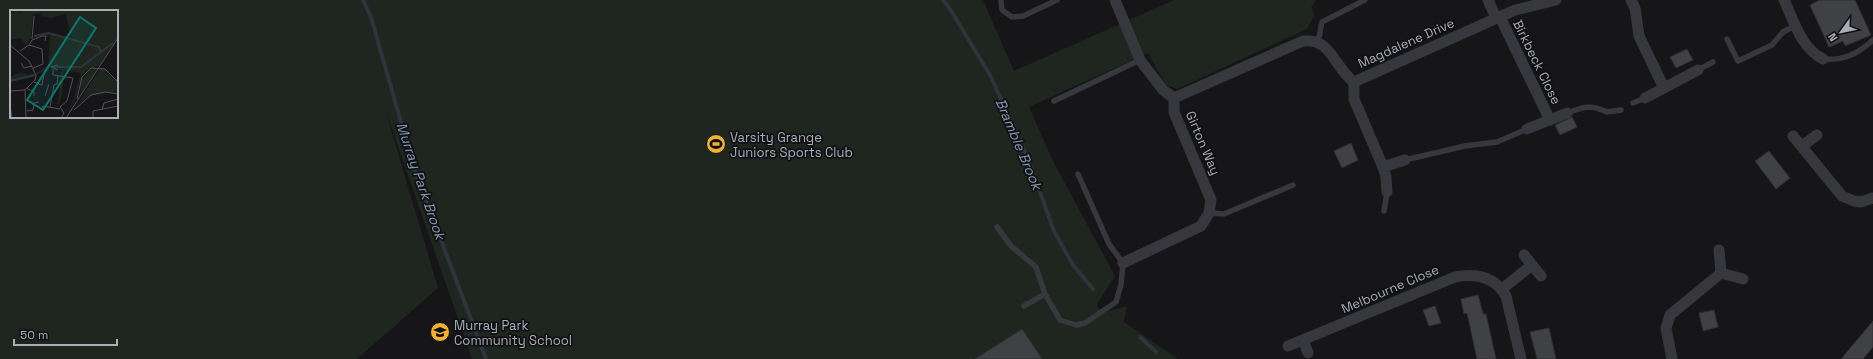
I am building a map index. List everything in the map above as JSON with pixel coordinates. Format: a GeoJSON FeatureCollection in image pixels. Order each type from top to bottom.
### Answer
{"type":"FeatureCollection","features":[{"type":"Feature","properties":{"kind":"street","name":"Girton Way"},"geometry":{"type":"LineString","coordinates":[[1115,0],[1140,60],[1163,90],[1174,98],[1174,112],[1210,200],[1209,213]]}},
{"type":"Feature","properties":{"kind":"street","name":"Birkbeck Close"},"geometry":{"type":"LineString","coordinates":[[1488,0],[1550,120]]}},
{"type":"Feature","properties":{"kind":"street","name":"Magdalene Drive"},"geometry":{"type":"LineString","coordinates":[[1318,42],[1326,48],[1346,76],[1354,82],[1515,10],[1556,0]]}},
{"type":"Feature","properties":{"kind":"street"},"geometry":{"type":"LineString","coordinates":[[1631,0],[1635,8],[1639,36],[1664,88]]}},
{"type":"Feature","properties":{"kind":"street"},"geometry":{"type":"LineString","coordinates":[[1784,0],[1801,37],[1814,55],[1823,59]]}},
{"type":"Feature","properties":{"kind":"street"},"geometry":{"type":"LineString","coordinates":[[1174,98],[1303,41],[1311,40],[1318,42]]}},
{"type":"Feature","properties":{"kind":"street"},"geometry":{"type":"LineString","coordinates":[[1645,98],[1698,70]]}},
{"type":"Feature","properties":{"kind":"street"},"geometry":{"type":"LineString","coordinates":[[1354,82],[1354,99],[1383,167],[1386,177],[1387,192]]}},
{"type":"Feature","properties":{"kind":"street","name":"Birkbeck Close"},"geometry":{"type":"LineString","coordinates":[[1527,129],[1567,113]]}},
{"type":"Feature","properties":{"kind":"street"},"geometry":{"type":"LineString","coordinates":[[1802,146],[1818,135]]}},
{"type":"Feature","properties":{"kind":"street"},"geometry":{"type":"LineString","coordinates":[[1793,136],[1842,196],[1861,202],[1873,198]]}},
{"type":"Feature","properties":{"kind":"street"},"geometry":{"type":"LineString","coordinates":[[1383,167],[1405,160]]}},
{"type":"Feature","properties":{"kind":"street"},"geometry":{"type":"LineString","coordinates":[[1123,263],[1201,226],[1209,213]]}},
{"type":"Feature","properties":{"kind":"street"},"geometry":{"type":"LineString","coordinates":[[1719,250],[1721,273]]}},
{"type":"Feature","properties":{"kind":"street"},"geometry":{"type":"LineString","coordinates":[[1524,255],[1541,276]]}},
{"type":"Feature","properties":{"kind":"street"},"geometry":{"type":"LineString","coordinates":[[1521,359],[1506,296],[1502,289],[1532,266]]}},
{"type":"Feature","properties":{"kind":"street"},"geometry":{"type":"LineString","coordinates":[[1721,273],[1743,280]]}},
{"type":"Feature","properties":{"kind":"street"},"geometry":{"type":"LineString","coordinates":[[1672,359],[1666,328],[1670,314],[1721,273]]}},
{"type":"Feature","properties":{"kind":"street","name":"Melbourne Close"},"geometry":{"type":"LineString","coordinates":[[1288,346],[1455,277],[1466,274],[1487,278],[1502,289]]}},
{"type":"Feature","properties":{"kind":"street"},"geometry":{"type":"LineString","coordinates":[[1303,340],[1308,353]]}},
{"type":"Feature","properties":{"kind":"lane"},"geometry":{"type":"LineString","coordinates":[[1001,0],[1002,10],[1012,17],[1023,16],[1057,0]]}},
{"type":"Feature","properties":{"kind":"lane"},"geometry":{"type":"LineString","coordinates":[[1318,42],[1322,22],[1365,0]]}},
{"type":"Feature","properties":{"kind":"lane"},"geometry":{"type":"LineString","coordinates":[[1727,39],[1738,61],[1772,44],[1783,32],[1796,25]]}},
{"type":"Feature","properties":{"kind":"lane"},"geometry":{"type":"LineString","coordinates":[[1823,59],[1843,58],[1854,54],[1873,40]]}},
{"type":"Feature","properties":{"kind":"lane"},"geometry":{"type":"LineString","coordinates":[[1054,101],[1140,60]]}},
{"type":"Feature","properties":{"kind":"lane"},"geometry":{"type":"LineString","coordinates":[[1698,70],[1714,62]]}},
{"type":"Feature","properties":{"kind":"lane"},"geometry":{"type":"LineString","coordinates":[[1633,103],[1645,98]]}},
{"type":"Feature","properties":{"kind":"lane","name":"Birkbeck Close"},"geometry":{"type":"LineString","coordinates":[[1567,113],[1584,107],[1597,107],[1607,112],[1621,110]]}},
{"type":"Feature","properties":{"kind":"lane","name":"Birkbeck Close"},"geometry":{"type":"LineString","coordinates":[[1405,160],[1466,146],[1497,142],[1527,129]]}},
{"type":"Feature","properties":{"kind":"lane"},"geometry":{"type":"LineString","coordinates":[[997,227],[1011,246],[1036,267],[1045,294],[1060,320],[1076,325],[1085,323],[1116,302],[1121,285],[1123,263],[1109,244],[1078,174]]}},
{"type":"Feature","properties":{"kind":"lane"},"geometry":{"type":"LineString","coordinates":[[1209,213],[1224,214],[1293,185]]}},
{"type":"Feature","properties":{"kind":"lane"},"geometry":{"type":"LineString","coordinates":[[1384,211],[1387,192]]}},
{"type":"Feature","properties":{"kind":"lane"},"geometry":{"type":"LineString","coordinates":[[1024,306],[1045,294]]}},
{"type":"Feature","properties":{"kind":"shaded area"},"geometry":{"type":"Polygon","coordinates":[[[0,0],[983,0],[1014,71],[1174,0],[1316,0],[1311,8],[1315,14],[1307,29],[1177,89],[1166,85],[1148,53],[1029,107],[1052,159],[1115,276],[1097,304],[1101,313],[1127,306],[1124,322],[1178,359],[472,359],[385,109],[438,288],[357,359],[0,359],[0,0]]]}},
{"type":"Feature","properties":{"kind":"building"},"geometry":{"type":"Polygon","coordinates":[[[1820,0],[1855,0],[1871,35],[1845,46],[1843,41],[1829,47],[1810,5],[1820,0]]]}},
{"type":"Feature","properties":{"kind":"building"},"geometry":{"type":"Polygon","coordinates":[[[1687,49],[1693,60],[1676,68],[1670,57],[1687,49]]]}},
{"type":"Feature","properties":{"kind":"building"},"geometry":{"type":"Polygon","coordinates":[[[1572,117],[1577,127],[1560,135],[1555,125],[1572,117]]]}},
{"type":"Feature","properties":{"kind":"building"},"geometry":{"type":"Polygon","coordinates":[[[1351,143],[1358,160],[1342,168],[1334,151],[1351,143]]]}},
{"type":"Feature","properties":{"kind":"building"},"geometry":{"type":"Polygon","coordinates":[[[1769,151],[1790,178],[1776,189],[1755,161],[1769,151]]]}},
{"type":"Feature","properties":{"kind":"building"},"geometry":{"type":"Polygon","coordinates":[[[1478,295],[1483,314],[1486,314],[1496,359],[1477,359],[1467,313],[1464,314],[1461,299],[1478,295]]]}},
{"type":"Feature","properties":{"kind":"building"},"geometry":{"type":"Polygon","coordinates":[[[1435,306],[1441,323],[1429,326],[1423,310],[1435,306]]]}},
{"type":"Feature","properties":{"kind":"building"},"geometry":{"type":"Polygon","coordinates":[[[1714,310],[1718,327],[1703,331],[1699,313],[1714,310]]]}},
{"type":"Feature","properties":{"kind":"building"},"geometry":{"type":"Polygon","coordinates":[[[1873,321],[1873,347],[1863,359],[1841,359],[1873,321]]]}},
{"type":"Feature","properties":{"kind":"building"},"geometry":{"type":"Polygon","coordinates":[[[1549,328],[1556,359],[1537,359],[1530,332],[1549,328]]]}},
{"type":"Feature","properties":{"kind":"building"},"geometry":{"type":"Polygon","coordinates":[[[1022,329],[1042,359],[975,359],[1022,329]]]}},
{"type":"Feature","properties":{"kind":"waterway","name":"Murray Park Brook"},"geometry":{"type":"LineString","coordinates":[[363,0],[371,17],[415,171],[486,359]]}},
{"type":"Feature","properties":{"kind":"waterway","name":"Bramble Brook"},"geometry":{"type":"LineString","coordinates":[[943,0],[990,75],[1027,156],[1054,231],[1073,265],[1093,289]]}},
{"type":"Feature","properties":{"kind":"waterway","name":"Bramble Brook"},"geometry":{"type":"LineString","coordinates":[[1140,337],[1156,352]]}},
{"type":"Feature","properties":{"kind":"place","name":"Varsity Grange Juniors Sports Club"},"geometry":{"type":"Point","coordinates":[716,144]}},
{"type":"Feature","properties":{"kind":"place","name":"Murray Park Community School"},"geometry":{"type":"Point","coordinates":[440,332]}}]}
